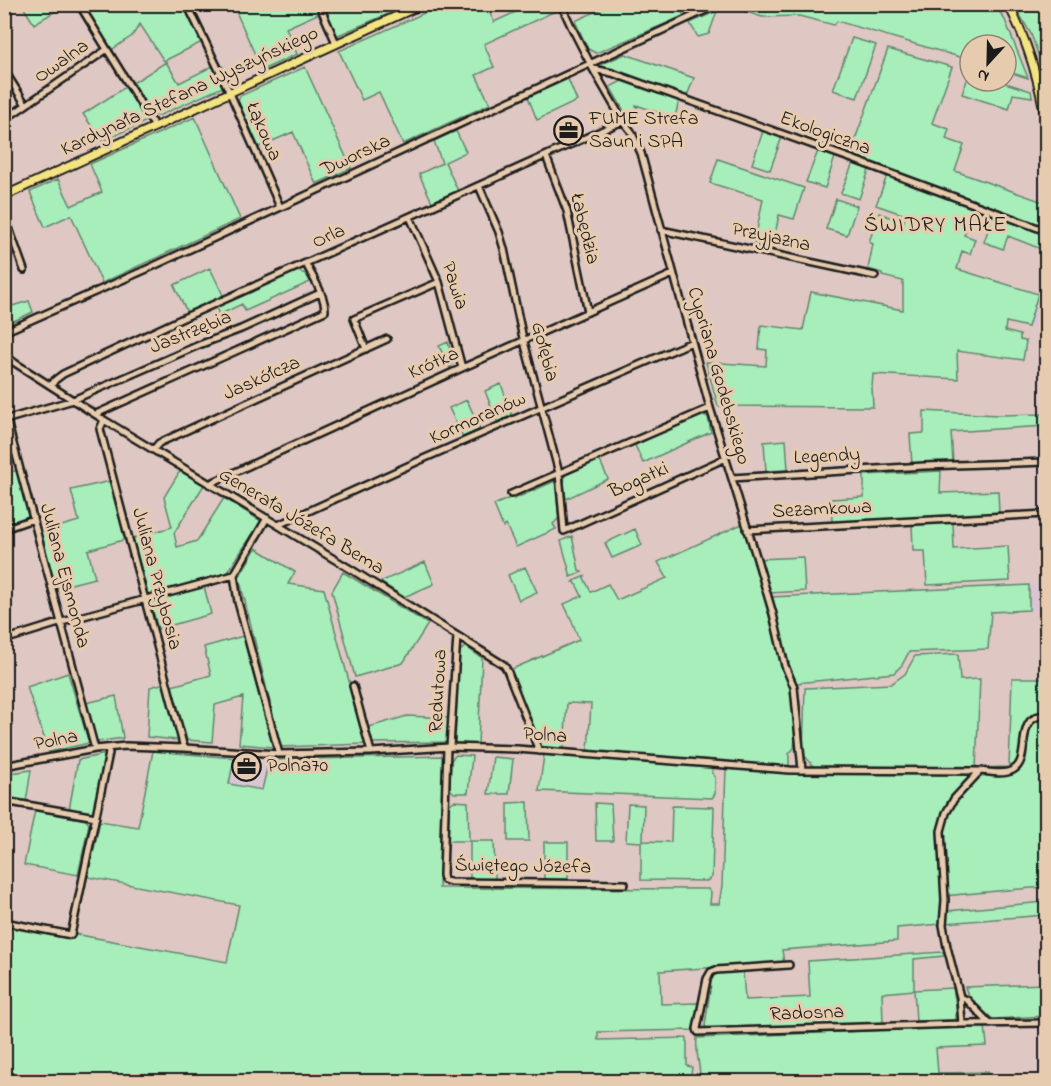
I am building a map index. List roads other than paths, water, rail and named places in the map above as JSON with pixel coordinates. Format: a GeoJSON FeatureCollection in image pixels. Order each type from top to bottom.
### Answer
{"type":"FeatureCollection","features":[{"type":"Feature","properties":{"kind":"main road","name":"Kardynała Stefana Wyszyńskiego"},"geometry":{"type":"LineString","coordinates":[[4,195],[423,4]]}},
{"type":"Feature","properties":{"kind":"main road"},"geometry":{"type":"LineString","coordinates":[[1008,4],[1032,58],[1047,122]]}},
{"type":"Feature","properties":{"kind":"street"},"geometry":{"type":"LineString","coordinates":[[79,4],[155,127]]}},
{"type":"Feature","properties":{"kind":"street","name":"Łąkowa"},"geometry":{"type":"LineString","coordinates":[[187,4],[230,93],[280,207]]}},
{"type":"Feature","properties":{"kind":"street"},"geometry":{"type":"LineString","coordinates":[[319,4],[336,43]]}},
{"type":"Feature","properties":{"kind":"street","name":"Cypriana Godebskiego"},"geometry":{"type":"LineString","coordinates":[[561,4],[592,66],[631,131],[641,153],[710,408],[772,614],[785,666],[794,687],[802,770]]}},
{"type":"Feature","properties":{"kind":"street","name":"Dworska"},"geometry":{"type":"LineString","coordinates":[[4,332],[592,66],[719,4]]}},
{"type":"Feature","properties":{"kind":"street","name":"Owalna"},"geometry":{"type":"LineString","coordinates":[[4,120],[106,50]]}},
{"type":"Feature","properties":{"kind":"street","name":"Ekologiczna"},"geometry":{"type":"LineString","coordinates":[[592,66],[1047,231]]}},
{"type":"Feature","properties":{"kind":"street"},"geometry":{"type":"LineString","coordinates":[[4,70],[26,105]]}},
{"type":"Feature","properties":{"kind":"street","name":"Orla"},"geometry":{"type":"LineString","coordinates":[[51,386],[63,374],[623,121]]}},
{"type":"Feature","properties":{"kind":"street","name":"Łabędzia"},"geometry":{"type":"LineString","coordinates":[[546,156],[567,211],[588,312]]}},
{"type":"Feature","properties":{"kind":"street","name":"Gołębia"},"geometry":{"type":"LineString","coordinates":[[479,186],[504,249],[543,407],[559,472],[564,531]]}},
{"type":"Feature","properties":{"kind":"street"},"geometry":{"type":"LineString","coordinates":[[4,214],[24,270]]}},
{"type":"Feature","properties":{"kind":"street","name":"Pawia"},"geometry":{"type":"LineString","coordinates":[[410,217],[439,282],[462,368]]}},
{"type":"Feature","properties":{"kind":"street","name":"Przyjazna"},"geometry":{"type":"LineString","coordinates":[[661,230],[875,276]]}},
{"type":"Feature","properties":{"kind":"street"},"geometry":{"type":"LineString","coordinates":[[96,414],[325,311],[320,293],[306,264]]}},
{"type":"Feature","properties":{"kind":"street","name":"Krótka"},"geometry":{"type":"LineString","coordinates":[[209,483],[673,274]]}},
{"type":"Feature","properties":{"kind":"street"},"geometry":{"type":"LineString","coordinates":[[366,349],[354,319],[439,282]]}},
{"type":"Feature","properties":{"kind":"street","name":"Jastrzębia"},"geometry":{"type":"LineString","coordinates":[[6,419],[73,400],[320,293]]}},
{"type":"Feature","properties":{"kind":"street","name":"Jaskółcza"},"geometry":{"type":"LineString","coordinates":[[153,450],[159,443],[387,339]]}},
{"type":"Feature","properties":{"kind":"street","name":"Kormoranów"},"geometry":{"type":"LineString","coordinates":[[278,525],[692,342]]}},
{"type":"Feature","properties":{"kind":"street","name":"Generała Józefa Bema"},"geometry":{"type":"LineString","coordinates":[[4,354],[104,420],[504,665],[539,751]]}},
{"type":"Feature","properties":{"kind":"street"},"geometry":{"type":"LineString","coordinates":[[511,495],[559,472],[710,408]]}},
{"type":"Feature","properties":{"kind":"street","name":"Juliana Ejsmonda"},"geometry":{"type":"LineString","coordinates":[[4,410],[95,749]]}},
{"type":"Feature","properties":{"kind":"street","name":"Juliana Przybosia"},"geometry":{"type":"LineString","coordinates":[[104,420],[100,429],[184,747]]}},
{"type":"Feature","properties":{"kind":"street","name":"Bogatki"},"geometry":{"type":"LineString","coordinates":[[564,531],[726,458]]}},
{"type":"Feature","properties":{"kind":"street","name":"Legendy"},"geometry":{"type":"LineString","coordinates":[[732,478],[924,466],[1047,462]]}},
{"type":"Feature","properties":{"kind":"street","name":"Sezamkowa"},"geometry":{"type":"LineString","coordinates":[[747,530],[1047,514]]}},
{"type":"Feature","properties":{"kind":"street"},"geometry":{"type":"LineString","coordinates":[[267,518],[234,575],[238,602],[279,754]]}},
{"type":"Feature","properties":{"kind":"street"},"geometry":{"type":"LineString","coordinates":[[4,529],[33,519]]}},
{"type":"Feature","properties":{"kind":"street"},"geometry":{"type":"LineString","coordinates":[[4,640],[234,575]]}},
{"type":"Feature","properties":{"kind":"street","name":"Redutowa"},"geometry":{"type":"LineString","coordinates":[[449,747],[457,636]]}},
{"type":"Feature","properties":{"kind":"street"},"geometry":{"type":"LineString","coordinates":[[353,686],[371,752]]}},
{"type":"Feature","properties":{"kind":"street","name":"Polna"},"geometry":{"type":"LineString","coordinates":[[4,766],[95,749],[126,746],[184,747],[279,754],[449,747],[539,751],[802,770],[1002,773],[1010,772],[1019,765],[1024,736],[1033,719],[1040,715],[1047,715]]}},
{"type":"Feature","properties":{"kind":"street","name":"Świętego Józefa"},"geometry":{"type":"LineString","coordinates":[[449,747],[444,880],[450,882],[625,884]]}},
{"type":"Feature","properties":{"kind":"street"},"geometry":{"type":"LineString","coordinates":[[4,922],[71,935],[108,758],[107,748]]}},
{"type":"Feature","properties":{"kind":"street"},"geometry":{"type":"LineString","coordinates":[[962,1024],[960,997],[943,925],[945,900],[941,831],[946,813],[954,799],[980,771]]}},
{"type":"Feature","properties":{"kind":"street"},"geometry":{"type":"LineString","coordinates":[[4,801],[96,817]]}},
{"type":"Feature","properties":{"kind":"street","name":"Radosna"},"geometry":{"type":"LineString","coordinates":[[789,965],[713,971],[707,979],[698,1032],[1047,1023]]}},
{"type":"Feature","properties":{"kind":"street"},"geometry":{"type":"LineString","coordinates":[[960,997],[973,1006],[990,1024]]}},
{"type":"Feature","properties":{"kind":"place","name":"FUME Strefa Saun i SPA"},"geometry":{"type":"Point","coordinates":[568,131]}},
{"type":"Feature","properties":{"kind":"place","name":"Polna70"},"geometry":{"type":"Point","coordinates":[246,766]}},
{"type":"Feature","properties":{"kind":"district","name":"ŚWIDRY MAŁE"},"geometry":{"type":"Point","coordinates":[936,226]}}]}
